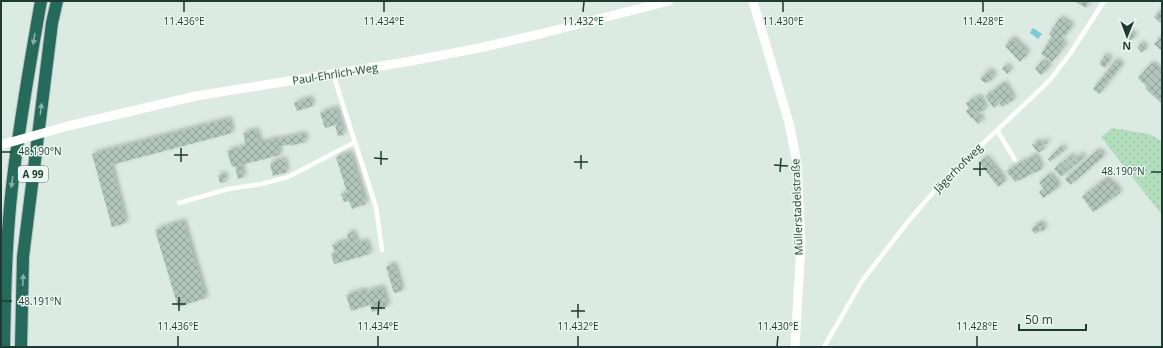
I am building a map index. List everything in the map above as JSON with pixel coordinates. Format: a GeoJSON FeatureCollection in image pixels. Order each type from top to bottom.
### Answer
{"type":"FeatureCollection","features":[{"type":"Feature","properties":{"kind":"highway","name":"A 99"},"geometry":{"type":"LineString","coordinates":[[4,347],[6,259],[12,188],[40,1]]}},
{"type":"Feature","properties":{"kind":"highway","name":"A 99"},"geometry":{"type":"LineString","coordinates":[[21,347],[23,257],[50,38],[57,1]]}},
{"type":"Feature","properties":{"kind":"street","name":"Paul-Ehrlich-Weg"},"geometry":{"type":"LineString","coordinates":[[1,145],[68,126],[196,96],[406,62],[479,48],[669,1]]}},
{"type":"Feature","properties":{"kind":"street","name":"Müllerstadelstraße"},"geometry":{"type":"LineString","coordinates":[[753,1],[789,123],[797,163],[800,244],[795,347]]}},
{"type":"Feature","properties":{"kind":"lane","name":"Jägerhofweg"},"geometry":{"type":"LineString","coordinates":[[824,347],[862,281],[881,256],[936,190],[1050,80],[1070,54],[1104,1]]}},
{"type":"Feature","properties":{"kind":"lane"},"geometry":{"type":"LineString","coordinates":[[333,74],[376,208],[382,250]]}},
{"type":"Feature","properties":{"kind":"lane"},"geometry":{"type":"LineString","coordinates":[[997,130],[1015,160]]}},
{"type":"Feature","properties":{"kind":"lane"},"geometry":{"type":"LineString","coordinates":[[179,203],[228,190],[288,177],[355,142]]}},
{"type":"Feature","properties":{"kind":"green space"},"geometry":{"type":"Polygon","coordinates":[[[1112,128],[1149,134],[1162,141],[1162,215],[1101,137],[1112,128]]]}},
{"type":"Feature","properties":{"kind":"water"},"geometry":{"type":"Polygon","coordinates":[[[1033,28],[1042,34],[1038,39],[1030,33],[1033,28]]]}},
{"type":"Feature","properties":{"kind":"building"},"geometry":{"type":"Polygon","coordinates":[[[1076,1],[1089,1],[1086,8],[1076,1]]]}},
{"type":"Feature","properties":{"kind":"building"},"geometry":{"type":"Polygon","coordinates":[[[1162,9],[1162,21],[1160,23],[1154,17],[1162,9]]]}},
{"type":"Feature","properties":{"kind":"building"},"geometry":{"type":"Polygon","coordinates":[[[1060,18],[1072,25],[1060,41],[1065,45],[1052,62],[1041,54],[1052,36],[1049,34],[1060,18]]]}},
{"type":"Feature","properties":{"kind":"building"},"geometry":{"type":"Polygon","coordinates":[[[1130,31],[1135,36],[1131,41],[1126,37],[1130,31]]]}},
{"type":"Feature","properties":{"kind":"building"},"geometry":{"type":"Polygon","coordinates":[[[1162,36],[1162,51],[1154,44],[1162,36]]]}},
{"type":"Feature","properties":{"kind":"building"},"geometry":{"type":"Polygon","coordinates":[[[1012,38],[1028,53],[1020,62],[1005,46],[1012,38]]]}},
{"type":"Feature","properties":{"kind":"building"},"geometry":{"type":"Polygon","coordinates":[[[1141,43],[1146,48],[1142,53],[1137,48],[1141,43]]]}},
{"type":"Feature","properties":{"kind":"building"},"geometry":{"type":"Polygon","coordinates":[[[1105,55],[1110,58],[1105,68],[1099,64],[1105,55]]]}},
{"type":"Feature","properties":{"kind":"building"},"geometry":{"type":"Polygon","coordinates":[[[1043,60],[1050,66],[1041,75],[1035,69],[1043,60]]]}},
{"type":"Feature","properties":{"kind":"building"},"geometry":{"type":"Polygon","coordinates":[[[1116,60],[1122,65],[1099,94],[1093,89],[1116,60]]]}},
{"type":"Feature","properties":{"kind":"building"},"geometry":{"type":"Polygon","coordinates":[[[1152,63],[1160,71],[1146,86],[1138,78],[1152,63]]]}},
{"type":"Feature","properties":{"kind":"building"},"geometry":{"type":"Polygon","coordinates":[[[1006,65],[1011,70],[1007,74],[1002,69],[1006,65]]]}},
{"type":"Feature","properties":{"kind":"building"},"geometry":{"type":"Polygon","coordinates":[[[989,70],[995,76],[988,83],[985,83],[980,79],[989,70]]]}},
{"type":"Feature","properties":{"kind":"building"},"geometry":{"type":"Polygon","coordinates":[[[1162,70],[1162,104],[1145,88],[1162,70]]]}},
{"type":"Feature","properties":{"kind":"building"},"geometry":{"type":"Polygon","coordinates":[[[1004,83],[1014,99],[1002,107],[992,91],[1004,83]]]}},
{"type":"Feature","properties":{"kind":"building"},"geometry":{"type":"Polygon","coordinates":[[[990,92],[999,104],[994,108],[985,96],[990,92]]]}},
{"type":"Feature","properties":{"kind":"building"},"geometry":{"type":"Polygon","coordinates":[[[979,96],[986,109],[979,113],[977,111],[973,113],[976,116],[978,115],[983,120],[978,124],[966,111],[969,108],[966,103],[979,96]]]}},
{"type":"Feature","properties":{"kind":"building"},"geometry":{"type":"Polygon","coordinates":[[[310,98],[313,106],[297,111],[294,103],[310,98]]]}},
{"type":"Feature","properties":{"kind":"building"},"geometry":{"type":"Polygon","coordinates":[[[336,108],[344,135],[338,136],[335,125],[325,128],[320,113],[336,108]]]}},
{"type":"Feature","properties":{"kind":"building"},"geometry":{"type":"Polygon","coordinates":[[[229,119],[232,133],[111,165],[126,223],[112,227],[92,154],[229,119]]]}},
{"type":"Feature","properties":{"kind":"building"},"geometry":{"type":"Polygon","coordinates":[[[256,130],[260,143],[304,134],[306,142],[278,147],[280,155],[241,165],[244,177],[238,179],[235,166],[232,167],[227,151],[246,146],[243,133],[256,130]]]}},
{"type":"Feature","properties":{"kind":"building"},"geometry":{"type":"Polygon","coordinates":[[[1045,140],[1048,143],[1044,146],[1042,143],[1045,140]]]}},
{"type":"Feature","properties":{"kind":"building"},"geometry":{"type":"Polygon","coordinates":[[[1038,141],[1044,149],[1038,153],[1032,145],[1038,141]]]}},
{"type":"Feature","properties":{"kind":"building"},"geometry":{"type":"Polygon","coordinates":[[[1062,146],[1065,150],[1050,162],[1048,159],[1062,146]]]}},
{"type":"Feature","properties":{"kind":"building"},"geometry":{"type":"Polygon","coordinates":[[[1098,150],[1104,156],[1070,185],[1065,179],[1098,150]]]}},
{"type":"Feature","properties":{"kind":"building"},"geometry":{"type":"Polygon","coordinates":[[[350,153],[366,204],[352,209],[349,201],[344,202],[341,194],[347,192],[336,157],[350,153]]]}},
{"type":"Feature","properties":{"kind":"building"},"geometry":{"type":"Polygon","coordinates":[[[1081,154],[1084,157],[1061,177],[1054,169],[1071,155],[1074,158],[1061,168],[1062,170],[1081,154]]]}},
{"type":"Feature","properties":{"kind":"building"},"geometry":{"type":"Polygon","coordinates":[[[1035,155],[1042,169],[1015,182],[1006,171],[1035,155]]]}},
{"type":"Feature","properties":{"kind":"building"},"geometry":{"type":"Polygon","coordinates":[[[986,157],[1005,181],[998,187],[979,162],[986,157]]]}},
{"type":"Feature","properties":{"kind":"building"},"geometry":{"type":"Polygon","coordinates":[[[284,159],[287,172],[273,176],[270,163],[284,159]]]}},
{"type":"Feature","properties":{"kind":"building"},"geometry":{"type":"Polygon","coordinates":[[[224,174],[226,182],[220,183],[218,175],[224,174]]]}},
{"type":"Feature","properties":{"kind":"building"},"geometry":{"type":"Polygon","coordinates":[[[1050,174],[1059,187],[1043,198],[1039,192],[1044,189],[1039,182],[1050,174]]]}},
{"type":"Feature","properties":{"kind":"building"},"geometry":{"type":"Polygon","coordinates":[[[1106,178],[1112,185],[1114,184],[1120,193],[1093,212],[1082,197],[1106,178]]]}},
{"type":"Feature","properties":{"kind":"building"},"geometry":{"type":"Polygon","coordinates":[[[183,221],[206,298],[178,307],[155,230],[183,221]]]}},
{"type":"Feature","properties":{"kind":"building"},"geometry":{"type":"Polygon","coordinates":[[[1041,222],[1045,229],[1042,232],[1041,230],[1035,234],[1031,229],[1041,222]]]}},
{"type":"Feature","properties":{"kind":"building"},"geometry":{"type":"Polygon","coordinates":[[[353,232],[357,243],[351,245],[347,234],[353,232]]]}},
{"type":"Feature","properties":{"kind":"building"},"geometry":{"type":"Polygon","coordinates":[[[348,240],[350,246],[366,241],[370,254],[334,264],[331,254],[335,252],[332,245],[348,240]]]}},
{"type":"Feature","properties":{"kind":"building"},"geometry":{"type":"Polygon","coordinates":[[[394,264],[402,291],[394,293],[386,267],[394,264]]]}},
{"type":"Feature","properties":{"kind":"building"},"geometry":{"type":"Polygon","coordinates":[[[382,287],[388,306],[372,312],[366,292],[382,287]]]}},
{"type":"Feature","properties":{"kind":"building"},"geometry":{"type":"Polygon","coordinates":[[[364,290],[369,305],[351,311],[346,295],[364,290]]]}}]}
